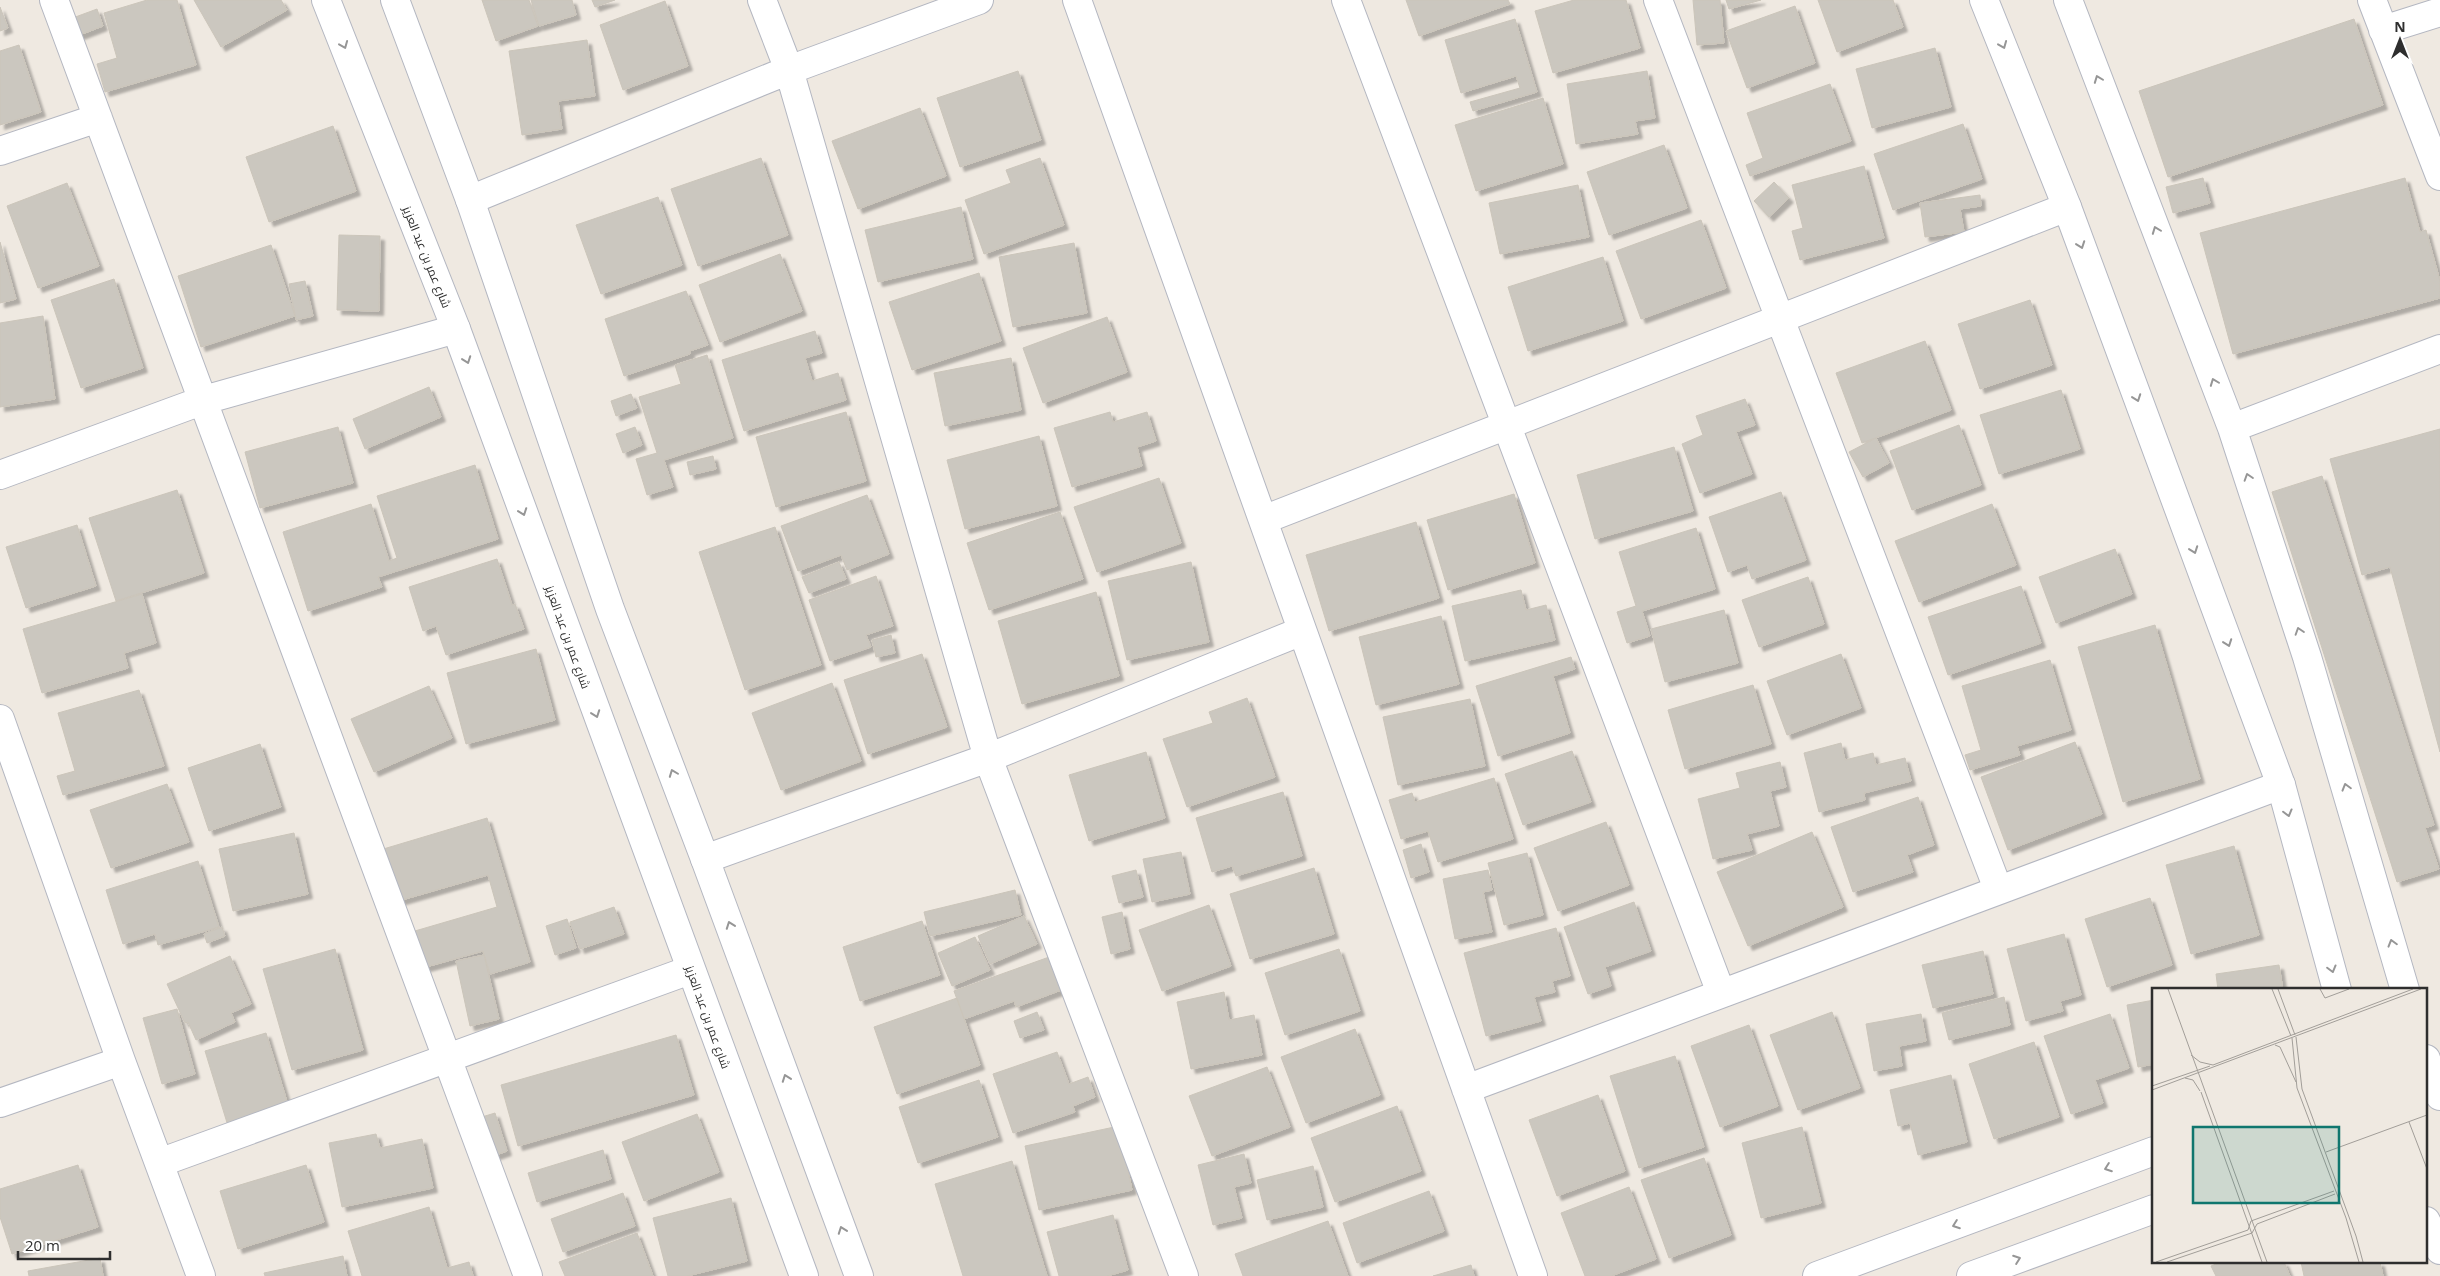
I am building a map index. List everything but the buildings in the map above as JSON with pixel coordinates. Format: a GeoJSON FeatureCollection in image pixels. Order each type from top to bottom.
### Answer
{"type":"FeatureCollection","features":[{"type":"Feature","properties":{"kind":"street"},"geometry":{"type":"LineString","coordinates":[[54,0],[528,1276]]}},
{"type":"Feature","properties":{"kind":"street","name":"شارع عمر بن عبد العزيز"},"geometry":{"type":"LineString","coordinates":[[326,0],[456,329],[804,1276]]}},
{"type":"Feature","properties":{"kind":"street"},"geometry":{"type":"LineString","coordinates":[[395,0],[470,200],[610,609],[705,859],[859,1276]]}},
{"type":"Feature","properties":{"kind":"street"},"geometry":{"type":"LineString","coordinates":[[762,0],[789,70],[988,758],[1184,1276]]}},
{"type":"Feature","properties":{"kind":"street"},"geometry":{"type":"LineString","coordinates":[[470,200],[789,70],[979,0]]}},
{"type":"Feature","properties":{"kind":"street"},"geometry":{"type":"LineString","coordinates":[[1077,0],[1533,1276]]}},
{"type":"Feature","properties":{"kind":"street"},"geometry":{"type":"LineString","coordinates":[[1346,0],[1721,993]]}},
{"type":"Feature","properties":{"kind":"street"},"geometry":{"type":"LineString","coordinates":[[1658,0],[1998,889]]}},
{"type":"Feature","properties":{"kind":"street"},"geometry":{"type":"LineString","coordinates":[[1984,0],[2067,207],[2281,785],[2336,988]]}},
{"type":"Feature","properties":{"kind":"street"},"geometry":{"type":"LineString","coordinates":[[2068,0],[2232,428],[2307,657],[2404,988]]}},
{"type":"Feature","properties":{"kind":"street"},"geometry":{"type":"LineString","coordinates":[[2372,0],[2440,176]]}},
{"type":"Feature","properties":{"kind":"street"},"geometry":{"type":"LineString","coordinates":[[2383,30],[2440,12]]}},
{"type":"Feature","properties":{"kind":"street"},"geometry":{"type":"LineString","coordinates":[[0,151],[98,118]]}},
{"type":"Feature","properties":{"kind":"street"},"geometry":{"type":"LineString","coordinates":[[1263,520],[2067,207]]}},
{"type":"Feature","properties":{"kind":"street"},"geometry":{"type":"LineString","coordinates":[[0,475],[204,400],[456,329]]}},
{"type":"Feature","properties":{"kind":"street"},"geometry":{"type":"LineString","coordinates":[[2232,428],[2440,349]]}},
{"type":"Feature","properties":{"kind":"street"},"geometry":{"type":"LineString","coordinates":[[705,859],[988,758],[1302,631]]}},
{"type":"Feature","properties":{"kind":"street"},"geometry":{"type":"LineString","coordinates":[[0,719],[121,1061],[200,1276]]}},
{"type":"Feature","properties":{"kind":"street"},"geometry":{"type":"LineString","coordinates":[[1466,1089],[2281,785]]}},
{"type":"Feature","properties":{"kind":"street"},"geometry":{"type":"LineString","coordinates":[[159,1163],[690,970]]}},
{"type":"Feature","properties":{"kind":"street"},"geometry":{"type":"LineString","coordinates":[[0,1103],[121,1061]]}},
{"type":"Feature","properties":{"kind":"street"},"geometry":{"type":"LineString","coordinates":[[2428,1064],[2440,1096]]}},
{"type":"Feature","properties":{"kind":"street"},"geometry":{"type":"LineString","coordinates":[[1817,1276],[2152,1153]]}},
{"type":"Feature","properties":{"kind":"street"},"geometry":{"type":"LineString","coordinates":[[1971,1276],[2152,1210]]}},
{"type":"Feature","properties":{"kind":"street"},"geometry":{"type":"LineString","coordinates":[[2428,1225],[2440,1250]]}}]}
